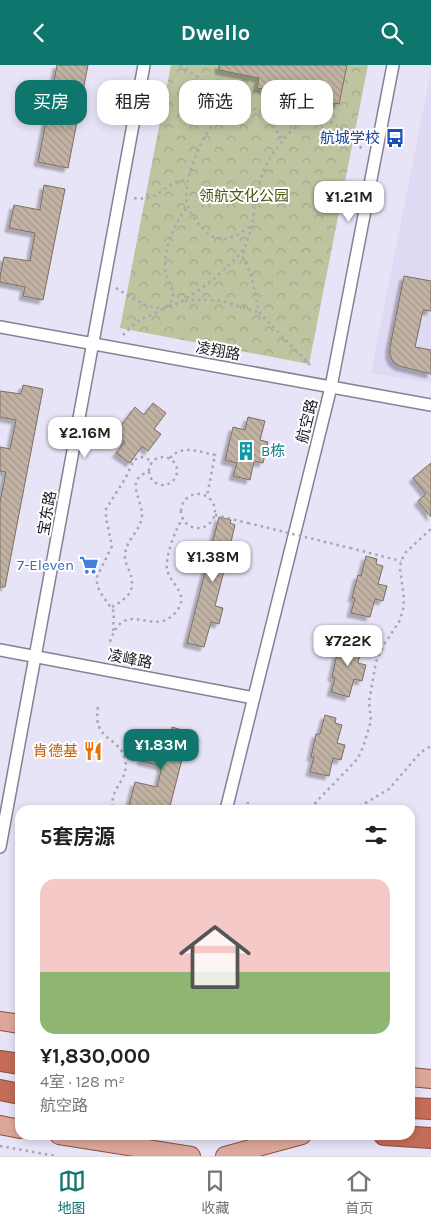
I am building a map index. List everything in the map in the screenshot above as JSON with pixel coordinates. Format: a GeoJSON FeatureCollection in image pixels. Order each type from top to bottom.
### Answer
{"type":"FeatureCollection","features":[{"type":"Feature","properties":{"kind":"highway"},"geometry":{"type":"LineString","coordinates":[[0,1061],[15,1063]]}},
{"type":"Feature","properties":{"kind":"highway"},"geometry":{"type":"LineString","coordinates":[[0,1090],[15,1092]]}},
{"type":"Feature","properties":{"kind":"highway"},"geometry":{"type":"LineString","coordinates":[[415,1108],[431,1109]]}},
{"type":"Feature","properties":{"kind":"highway"},"geometry":{"type":"LineString","coordinates":[[415,1137],[431,1138]]}},
{"type":"Feature","properties":{"kind":"main road"},"geometry":{"type":"LineString","coordinates":[[0,1021],[15,1023]]}},
{"type":"Feature","properties":{"kind":"main road"},"geometry":{"type":"LineString","coordinates":[[415,1077],[431,1079]]}},
{"type":"Feature","properties":{"kind":"main road"},"geometry":{"type":"LineString","coordinates":[[0,1125],[15,1128]]}},
{"type":"Feature","properties":{"kind":"main road"},"geometry":{"type":"LineString","coordinates":[[90,1140],[191,1156]]}},
{"type":"Feature","properties":{"kind":"main road"},"geometry":{"type":"LineString","coordinates":[[225,1156],[284,1140]]}},
{"type":"Feature","properties":{"kind":"street","name":"宝东路"},"geometry":{"type":"LineString","coordinates":[[0,847],[144,65]]}},
{"type":"Feature","properties":{"kind":"street","name":"航空路"},"geometry":{"type":"LineString","coordinates":[[227,805],[330,387],[393,65]]}},
{"type":"Feature","properties":{"kind":"street","name":"凌翔路"},"geometry":{"type":"LineString","coordinates":[[0,327],[431,405]]}},
{"type":"Feature","properties":{"kind":"street","name":"凌峰路"},"geometry":{"type":"LineString","coordinates":[[0,650],[254,698]]}},
{"type":"Feature","properties":{"kind":"path"},"geometry":{"type":"LineString","coordinates":[[180,65],[201,80]]}},
{"type":"Feature","properties":{"kind":"path"},"geometry":{"type":"LineString","coordinates":[[251,108],[265,114],[276,126],[281,142]]}},
{"type":"Feature","properties":{"kind":"path"},"geometry":{"type":"LineString","coordinates":[[310,365],[259,311],[251,275],[243,259],[258,191],[265,169],[281,142],[300,123],[314,118],[340,127],[362,149]]}},
{"type":"Feature","properties":{"kind":"path"},"geometry":{"type":"LineString","coordinates":[[213,125],[206,135],[187,180],[186,196],[188,206],[199,224],[214,238],[222,240],[230,238],[250,227]]}},
{"type":"Feature","properties":{"kind":"path"},"geometry":{"type":"LineString","coordinates":[[134,198],[150,198],[175,182],[187,180]]}},
{"type":"Feature","properties":{"kind":"path"},"geometry":{"type":"LineString","coordinates":[[165,308],[172,300],[173,295],[165,265],[168,246],[174,230],[188,206]]}},
{"type":"Feature","properties":{"kind":"path"},"geometry":{"type":"LineString","coordinates":[[183,302],[218,276],[245,247]]}},
{"type":"Feature","properties":{"kind":"path"},"geometry":{"type":"LineString","coordinates":[[116,288],[139,303],[165,308]]}},
{"type":"Feature","properties":{"kind":"path"},"geometry":{"type":"LineString","coordinates":[[123,335],[140,320],[183,302],[216,300],[248,310],[259,311]]}},
{"type":"Feature","properties":{"kind":"path"},"geometry":{"type":"LineString","coordinates":[[170,458],[173,453],[182,449],[215,455],[207,496]]}},
{"type":"Feature","properties":{"kind":"path"},"geometry":{"type":"LineString","coordinates":[[110,642],[114,631],[114,612],[97,585],[99,571],[112,546],[106,509],[125,479],[134,460],[142,457],[153,461]]}},
{"type":"Feature","properties":{"kind":"path"},"geometry":{"type":"LineString","coordinates":[[161,457],[170,458],[178,469],[175,479],[163,485],[151,479],[149,472],[153,461],[161,457]]}},
{"type":"Feature","properties":{"kind":"path"},"geometry":{"type":"LineString","coordinates":[[112,607],[128,596],[132,588],[132,578],[125,555],[130,539],[142,521],[141,505],[135,487],[136,481],[143,474],[149,472]]}},
{"type":"Feature","properties":{"kind":"path"},"geometry":{"type":"LineString","coordinates":[[196,494],[207,496],[214,504],[212,520],[203,527],[192,527],[183,519],[181,508],[186,498],[196,494]]}},
{"type":"Feature","properties":{"kind":"path"},"geometry":{"type":"LineString","coordinates":[[214,515],[401,561]]}},
{"type":"Feature","properties":{"kind":"path"},"geometry":{"type":"LineString","coordinates":[[114,631],[126,620],[137,618],[153,623],[161,622],[174,615],[181,601],[180,593],[177,585],[168,573],[167,565],[175,530],[183,519]]}},
{"type":"Feature","properties":{"kind":"path"},"geometry":{"type":"LineString","coordinates":[[314,805],[358,758],[368,735],[370,721],[369,702],[376,662],[404,610],[401,561],[406,551],[431,529]]}},
{"type":"Feature","properties":{"kind":"path"},"geometry":{"type":"LineString","coordinates":[[98,707],[97,723],[106,737],[120,749],[124,757],[126,769],[124,778],[113,795],[113,805]]}},
{"type":"Feature","properties":{"kind":"path"},"geometry":{"type":"LineString","coordinates":[[362,805],[389,789],[421,753],[431,746]]}},
{"type":"Feature","properties":{"kind":"path"},"geometry":{"type":"LineString","coordinates":[[0,1145],[56,1156]]}},
{"type":"Feature","properties":{"kind":"shaded area"},"geometry":{"type":"Polygon","coordinates":[[[431,71],[431,383],[371,373],[431,71]]]}},
{"type":"Feature","properties":{"kind":"green space","name":"领航文化公园"},"geometry":{"type":"Polygon","coordinates":[[[171,65],[368,65],[309,364],[120,328],[159,125],[169,125],[168,80],[171,65]]]}},
{"type":"Feature","properties":{"kind":"building"},"geometry":{"type":"Polygon","coordinates":[[[57,65],[88,65],[85,80],[54,80],[57,65]]]}},
{"type":"Feature","properties":{"kind":"building"},"geometry":{"type":"Polygon","coordinates":[[[219,65],[347,65],[339,104],[333,103],[333,80],[261,80],[261,89],[257,88],[259,78],[219,70],[219,65]]]}},
{"type":"Feature","properties":{"kind":"building"},"geometry":{"type":"Polygon","coordinates":[[[45,125],[76,125],[68,168],[38,162],[45,125]]]}},
{"type":"Feature","properties":{"kind":"building"},"geometry":{"type":"Polygon","coordinates":[[[44,185],[65,189],[43,300],[23,296],[25,287],[0,282],[0,276],[4,257],[30,261],[35,233],[9,228],[14,205],[40,210],[44,185]]]}},
{"type":"Feature","properties":{"kind":"building"},"geometry":{"type":"Polygon","coordinates":[[[404,276],[431,281],[431,311],[423,310],[415,347],[431,350],[431,374],[399,366],[393,362],[390,355],[404,276]]]}},
{"type":"Feature","properties":{"kind":"building"},"geometry":{"type":"Polygon","coordinates":[[[23,385],[43,389],[5,587],[0,587],[0,502],[6,472],[0,471],[0,447],[10,449],[16,420],[0,417],[0,391],[21,394],[23,385]]]}},
{"type":"Feature","properties":{"kind":"building"},"geometry":{"type":"Polygon","coordinates":[[[153,403],[166,413],[154,429],[161,434],[148,451],[142,446],[130,463],[116,453],[125,442],[115,434],[135,407],[144,415],[153,403]]]}},
{"type":"Feature","properties":{"kind":"building","name":"B栋"},"geometry":{"type":"Polygon","coordinates":[[[248,417],[265,421],[260,440],[268,442],[263,463],[254,461],[250,480],[233,476],[237,463],[225,460],[233,427],[245,430],[248,417]]]}},
{"type":"Feature","properties":{"kind":"building"},"geometry":{"type":"Polygon","coordinates":[[[431,463],[431,517],[418,501],[426,494],[413,478],[431,463]]]}},
{"type":"Feature","properties":{"kind":"building"},"geometry":{"type":"Polygon","coordinates":[[[219,517],[231,520],[230,523],[235,525],[230,546],[238,548],[234,564],[226,563],[215,606],[223,608],[219,624],[211,622],[204,647],[187,643],[219,517]]]}},
{"type":"Feature","properties":{"kind":"building"},"geometry":{"type":"Polygon","coordinates":[[[366,556],[377,559],[376,564],[383,566],[378,584],[387,586],[383,601],[375,599],[370,617],[351,613],[355,598],[352,598],[358,575],[361,576],[366,556]]]}},
{"type":"Feature","properties":{"kind":"building"},"geometry":{"type":"Polygon","coordinates":[[[345,635],[357,638],[356,643],[362,645],[358,663],[366,665],[362,681],[354,679],[349,697],[331,692],[335,678],[332,677],[337,654],[340,655],[345,635]]]}},
{"type":"Feature","properties":{"kind":"building"},"geometry":{"type":"Polygon","coordinates":[[[325,715],[336,718],[335,723],[342,725],[337,743],[345,745],[341,760],[333,758],[329,776],[310,772],[314,757],[311,757],[316,734],[320,734],[325,715]]]}},
{"type":"Feature","properties":{"kind":"building"},"geometry":{"type":"Polygon","coordinates":[[[172,727],[189,732],[170,805],[129,805],[135,782],[157,787],[162,766],[141,761],[148,733],[169,738],[172,727]]]}},
{"type":"Feature","properties":{"kind":"place","name":"航城学校"},"geometry":{"type":"Point","coordinates":[395,138]}},
{"type":"Feature","properties":{"kind":"place","name":"B栋"},"geometry":{"type":"Point","coordinates":[246,451]}},
{"type":"Feature","properties":{"kind":"place","name":"7-Eleven"},"geometry":{"type":"Point","coordinates":[89,565]}},
{"type":"Feature","properties":{"kind":"place","name":"肯德基"},"geometry":{"type":"Point","coordinates":[93,751]}}]}
